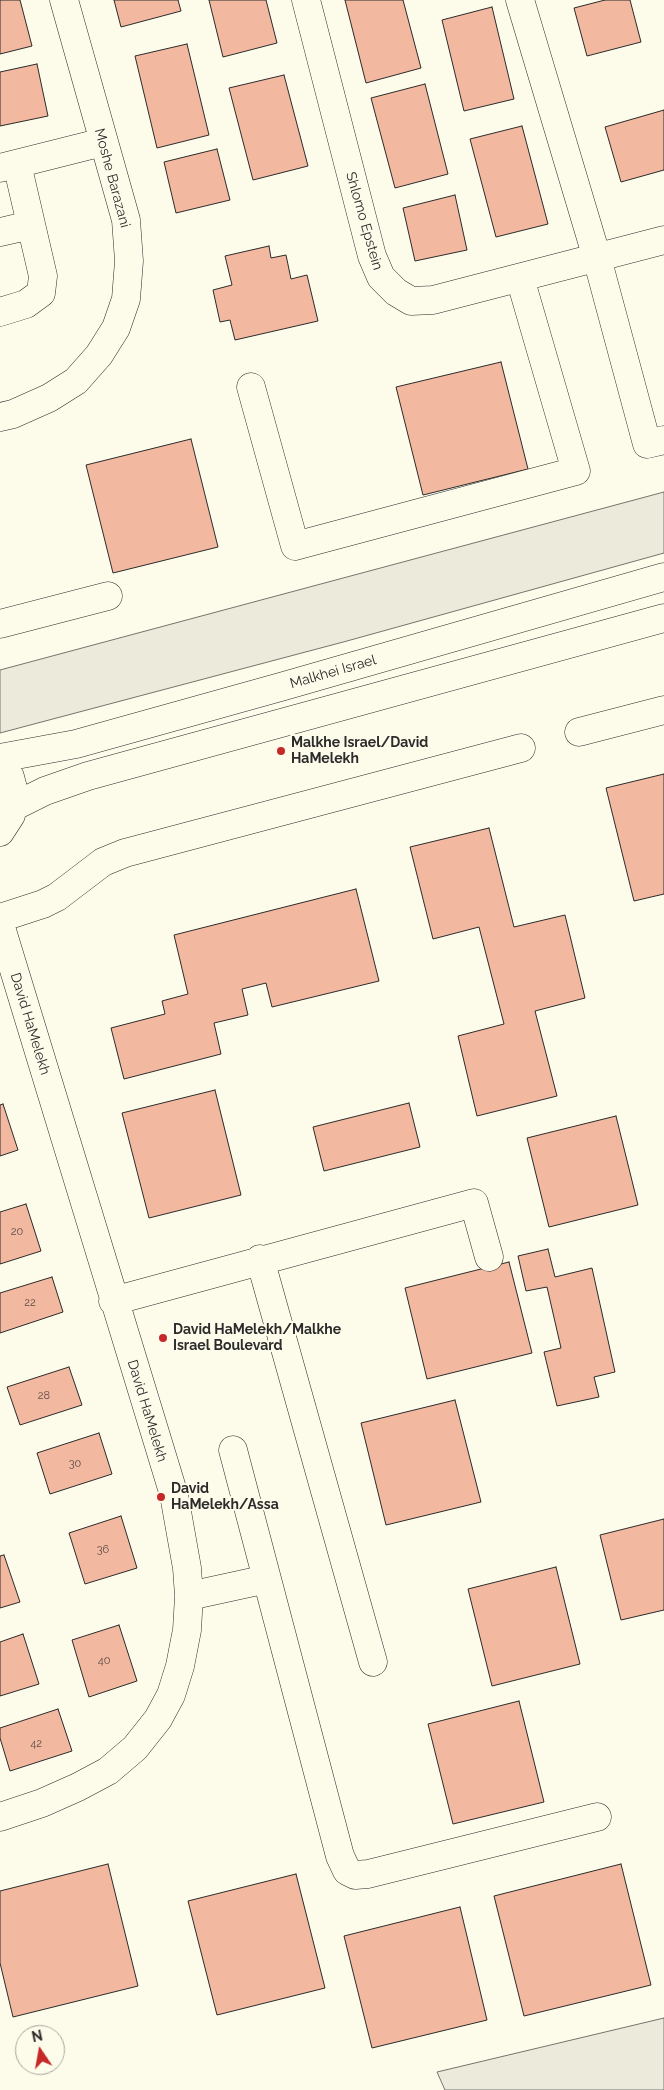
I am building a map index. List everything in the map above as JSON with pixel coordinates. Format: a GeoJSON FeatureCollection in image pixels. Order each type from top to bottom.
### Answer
{"type":"FeatureCollection","features":[{"type":"Feature","properties":{"kind":"street","name":"Moshe Barazani"},"geometry":{"type":"LineString","coordinates":[[0,417],[13,414],[49,398],[76,380],[98,355],[116,328],[126,299],[129,261],[126,220],[64,0]]}},
{"type":"Feature","properties":{"kind":"street","name":"Shlomo Epstein"},"geometry":{"type":"LineString","coordinates":[[306,0],[372,256],[380,276],[396,292],[412,301],[433,300],[664,240]]}},
{"type":"Feature","properties":{"kind":"street"},"geometry":{"type":"LineString","coordinates":[[520,0],[597,258],[647,444],[664,440]]}},
{"type":"Feature","properties":{"kind":"street"},"geometry":{"type":"LineString","coordinates":[[0,312],[26,304],[41,293],[43,276],[31,225],[9,166],[103,142]]}},
{"type":"Feature","properties":{"kind":"street"},"geometry":{"type":"LineString","coordinates":[[0,232],[31,225]]}},
{"type":"Feature","properties":{"kind":"street"},"geometry":{"type":"LineString","coordinates":[[251,387],[295,546],[576,471],[520,278]]}},
{"type":"Feature","properties":{"kind":"street","name":"Malkhei Israel"},"geometry":{"type":"LineString","coordinates":[[0,758],[76,744],[294,684],[664,577]]}},
{"type":"Feature","properties":{"kind":"street"},"geometry":{"type":"LineString","coordinates":[[0,624],[108,596]]}},
{"type":"Feature","properties":{"kind":"street"},"geometry":{"type":"LineString","coordinates":[[13,807],[45,791],[88,776],[664,618]]}},
{"type":"Feature","properties":{"kind":"street"},"geometry":{"type":"LineString","coordinates":[[579,732],[664,710]]}},
{"type":"Feature","properties":{"kind":"street"},"geometry":{"type":"LineString","coordinates":[[0,918],[43,904],[57,897],[103,862],[125,853],[521,748]]}},
{"type":"Feature","properties":{"kind":"street"},"geometry":{"type":"LineString","coordinates":[[0,763],[12,784],[13,807],[8,822],[0,832]]}},
{"type":"Feature","properties":{"kind":"street","name":"David HaMelekh"},"geometry":{"type":"LineString","coordinates":[[0,924],[113,1301],[174,1495],[187,1568],[189,1596],[183,1648],[171,1695],[158,1719],[135,1748],[108,1771],[78,1787],[42,1803],[0,1817]]}},
{"type":"Feature","properties":{"kind":"street"},"geometry":{"type":"LineString","coordinates":[[113,1301],[260,1259],[474,1203],[489,1257]]}},
{"type":"Feature","properties":{"kind":"street"},"geometry":{"type":"LineString","coordinates":[[260,1259],[373,1662]]}},
{"type":"Feature","properties":{"kind":"street"},"geometry":{"type":"LineString","coordinates":[[233,1450],[340,1856],[347,1871],[355,1875],[368,1874],[597,1817]]}},
{"type":"Feature","properties":{"kind":"street"},"geometry":{"type":"LineString","coordinates":[[189,1596],[267,1579]]}},
{"type":"Feature","properties":{"kind":"shaded area"},"geometry":{"type":"Polygon","coordinates":[[[664,492],[664,553],[347,641],[0,733],[0,670],[664,492]]]}},
{"type":"Feature","properties":{"kind":"shaded area"},"geometry":{"type":"Polygon","coordinates":[[[664,2018],[664,2090],[445,2090],[437,2072],[664,2018]]]}},
{"type":"Feature","properties":{"kind":"building"},"geometry":{"type":"Polygon","coordinates":[[[0,0],[20,0],[32,46],[0,54],[0,0]]]}},
{"type":"Feature","properties":{"kind":"building"},"geometry":{"type":"Polygon","coordinates":[[[114,0],[178,0],[181,11],[121,27],[114,0]]]}},
{"type":"Feature","properties":{"kind":"building"},"geometry":{"type":"Polygon","coordinates":[[[209,0],[266,0],[277,43],[223,57],[209,0]]]}},
{"type":"Feature","properties":{"kind":"building"},"geometry":{"type":"Polygon","coordinates":[[[345,0],[403,0],[421,68],[366,83],[345,0]]]}},
{"type":"Feature","properties":{"kind":"building"},"geometry":{"type":"Polygon","coordinates":[[[605,0],[630,0],[641,42],[587,56],[574,8],[605,0]]]}},
{"type":"Feature","properties":{"kind":"building"},"geometry":{"type":"Polygon","coordinates":[[[492,7],[514,99],[464,111],[442,20],[492,7]]]}},
{"type":"Feature","properties":{"kind":"building"},"geometry":{"type":"Polygon","coordinates":[[[187,44],[209,135],[157,148],[135,56],[187,44]]]}},
{"type":"Feature","properties":{"kind":"building"},"geometry":{"type":"Polygon","coordinates":[[[37,64],[48,116],[0,126],[0,72],[37,64]]]}},
{"type":"Feature","properties":{"kind":"building"},"geometry":{"type":"Polygon","coordinates":[[[284,75],[308,166],[253,180],[229,88],[284,75]]]}},
{"type":"Feature","properties":{"kind":"building"},"geometry":{"type":"Polygon","coordinates":[[[425,84],[448,174],[395,188],[371,98],[425,84]]]}},
{"type":"Feature","properties":{"kind":"building"},"geometry":{"type":"Polygon","coordinates":[[[664,110],[664,170],[621,182],[605,127],[664,110]]]}},
{"type":"Feature","properties":{"kind":"building"},"geometry":{"type":"Polygon","coordinates":[[[522,126],[548,224],[496,237],[470,139],[522,126]]]}},
{"type":"Feature","properties":{"kind":"building"},"geometry":{"type":"Polygon","coordinates":[[[217,149],[230,200],[176,213],[164,162],[217,149]]]}},
{"type":"Feature","properties":{"kind":"building"},"geometry":{"type":"Polygon","coordinates":[[[455,195],[467,250],[415,261],[403,208],[455,195]]]}},
{"type":"Feature","properties":{"kind":"building"},"geometry":{"type":"Polygon","coordinates":[[[269,246],[271,258],[286,255],[291,279],[307,275],[318,321],[235,340],[230,320],[220,322],[213,290],[232,285],[225,256],[269,246]]]}},
{"type":"Feature","properties":{"kind":"building"},"geometry":{"type":"Polygon","coordinates":[[[501,362],[528,469],[423,495],[396,387],[501,362]]]}},
{"type":"Feature","properties":{"kind":"building"},"geometry":{"type":"Polygon","coordinates":[[[191,439],[218,547],[113,573],[86,465],[191,439]]]}},
{"type":"Feature","properties":{"kind":"building"},"geometry":{"type":"Polygon","coordinates":[[[664,774],[664,894],[634,901],[606,788],[664,774]]]}},
{"type":"Feature","properties":{"kind":"building"},"geometry":{"type":"Polygon","coordinates":[[[489,828],[514,927],[565,915],[585,998],[535,1011],[557,1096],[477,1116],[458,1036],[504,1024],[479,927],[433,939],[410,847],[489,828]]]}},
{"type":"Feature","properties":{"kind":"building"},"geometry":{"type":"Polygon","coordinates":[[[356,889],[379,981],[272,1007],[266,983],[242,989],[248,1015],[214,1023],[221,1054],[124,1079],[111,1028],[165,1014],[162,1001],[188,994],[174,935],[356,889]]]}},
{"type":"Feature","properties":{"kind":"building"},"geometry":{"type":"Polygon","coordinates":[[[215,1090],[241,1195],[149,1218],[122,1113],[215,1090]]]}},
{"type":"Feature","properties":{"kind":"building"},"geometry":{"type":"Polygon","coordinates":[[[409,1103],[420,1147],[324,1171],[313,1127],[409,1103]]]}},
{"type":"Feature","properties":{"kind":"building"},"geometry":{"type":"Polygon","coordinates":[[[3,1104],[18,1150],[0,1156],[0,1105],[3,1104]]]}},
{"type":"Feature","properties":{"kind":"building"},"geometry":{"type":"Polygon","coordinates":[[[616,1116],[638,1205],[549,1227],[527,1138],[616,1116]]]}},
{"type":"Feature","properties":{"kind":"building"},"geometry":{"type":"Polygon","coordinates":[[[26,1204],[41,1251],[0,1264],[0,1212],[26,1204]]]}},
{"type":"Feature","properties":{"kind":"building"},"geometry":{"type":"Polygon","coordinates":[[[548,1249],[555,1277],[592,1268],[615,1372],[594,1377],[599,1397],[557,1406],[544,1352],[561,1348],[547,1287],[526,1291],[518,1256],[548,1249]]]}},
{"type":"Feature","properties":{"kind":"building"},"geometry":{"type":"Polygon","coordinates":[[[509,1262],[532,1353],[427,1379],[405,1288],[509,1262]]]}},
{"type":"Feature","properties":{"kind":"building"},"geometry":{"type":"Polygon","coordinates":[[[52,1277],[63,1312],[0,1333],[0,1293],[52,1277]]]}},
{"type":"Feature","properties":{"kind":"building"},"geometry":{"type":"Polygon","coordinates":[[[69,1367],[82,1405],[20,1425],[7,1387],[69,1367]]]}},
{"type":"Feature","properties":{"kind":"building"},"geometry":{"type":"Polygon","coordinates":[[[455,1400],[481,1502],[386,1525],[361,1423],[455,1400]]]}},
{"type":"Feature","properties":{"kind":"building"},"geometry":{"type":"Polygon","coordinates":[[[99,1433],[112,1474],[50,1494],[37,1453],[99,1433]]]}},
{"type":"Feature","properties":{"kind":"building"},"geometry":{"type":"Polygon","coordinates":[[[121,1516],[137,1568],[85,1584],[69,1533],[121,1516]]]}},
{"type":"Feature","properties":{"kind":"building"},"geometry":{"type":"Polygon","coordinates":[[[664,1519],[664,1610],[621,1620],[600,1535],[664,1519]]]}},
{"type":"Feature","properties":{"kind":"building"},"geometry":{"type":"Polygon","coordinates":[[[4,1555],[20,1602],[0,1608],[0,1556],[4,1555]]]}},
{"type":"Feature","properties":{"kind":"building"},"geometry":{"type":"Polygon","coordinates":[[[556,1567],[580,1664],[492,1686],[468,1589],[556,1567]]]}},
{"type":"Feature","properties":{"kind":"building"},"geometry":{"type":"Polygon","coordinates":[[[119,1625],[137,1681],[89,1697],[72,1640],[119,1625]]]}},
{"type":"Feature","properties":{"kind":"building"},"geometry":{"type":"Polygon","coordinates":[[[23,1634],[39,1684],[0,1696],[0,1642],[23,1634]]]}},
{"type":"Feature","properties":{"kind":"building"},"geometry":{"type":"Polygon","coordinates":[[[519,1701],[544,1802],[453,1824],[428,1724],[519,1701]]]}},
{"type":"Feature","properties":{"kind":"building"},"geometry":{"type":"Polygon","coordinates":[[[58,1709],[72,1751],[10,1771],[0,1738],[0,1728],[58,1709]]]}},
{"type":"Feature","properties":{"kind":"building"},"geometry":{"type":"Polygon","coordinates":[[[108,1864],[138,1986],[13,2017],[0,1963],[0,1891],[108,1864]]]}},
{"type":"Feature","properties":{"kind":"building"},"geometry":{"type":"Polygon","coordinates":[[[621,1864],[651,1985],[524,2016],[494,1896],[621,1864]]]}},
{"type":"Feature","properties":{"kind":"building"},"geometry":{"type":"Polygon","coordinates":[[[296,1874],[325,1988],[217,2015],[188,1901],[296,1874]]]}},
{"type":"Feature","properties":{"kind":"building"},"geometry":{"type":"Polygon","coordinates":[[[460,1907],[487,2020],[372,2048],[344,1936],[460,1907]]]}},
{"type":"Feature","properties":{"kind":"place","name":"Malkhe Israel/David HaMelekh"},"geometry":{"type":"Point","coordinates":[281,751]}},
{"type":"Feature","properties":{"kind":"place","name":"David HaMelekh/Malkhe Israel Boulevard"},"geometry":{"type":"Point","coordinates":[163,1338]}},
{"type":"Feature","properties":{"kind":"place","name":"David HaMelekh/Assa"},"geometry":{"type":"Point","coordinates":[161,1497]}}]}
